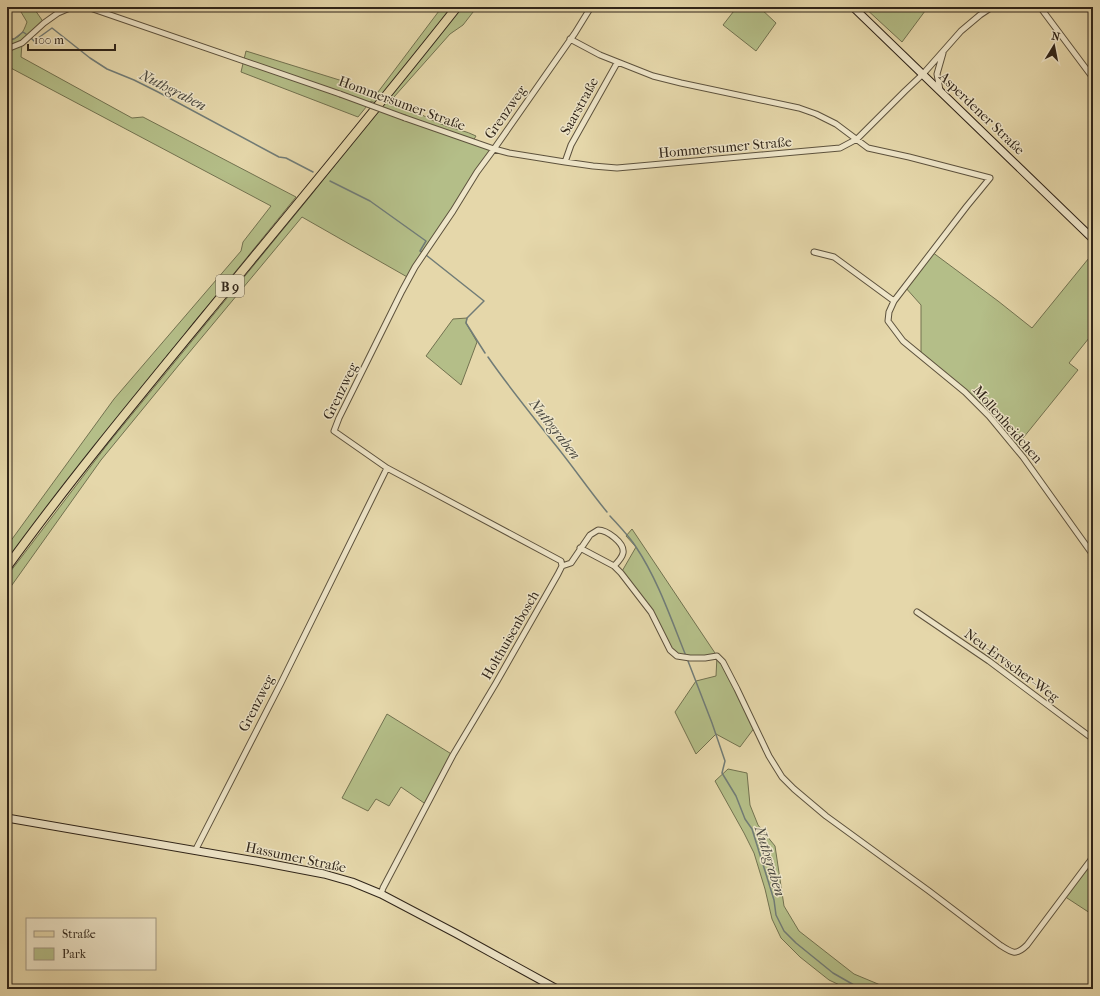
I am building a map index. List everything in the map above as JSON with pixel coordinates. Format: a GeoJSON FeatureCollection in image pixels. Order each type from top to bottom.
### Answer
{"type":"FeatureCollection","features":[{"type":"Feature","properties":{"kind":"main road","name":"B 9"},"geometry":{"type":"LineString","coordinates":[[7,567],[75,476],[403,76],[457,7]]}},
{"type":"Feature","properties":{"kind":"street","name":"Hommersumer Straße"},"geometry":{"type":"LineString","coordinates":[[7,49],[22,43],[44,23],[58,13],[72,7],[90,8],[494,149],[509,153],[565,162],[616,168],[840,148],[857,139],[923,74],[961,31],[992,7]]}},
{"type":"Feature","properties":{"kind":"street","name":"Grenzweg"},"geometry":{"type":"LineString","coordinates":[[195,850],[387,468],[334,431],[339,418],[415,267],[453,211],[477,172],[591,7]]}},
{"type":"Feature","properties":{"kind":"street","name":"Asperdener Straße"},"geometry":{"type":"LineString","coordinates":[[853,7],[1093,239]]}},
{"type":"Feature","properties":{"kind":"street"},"geometry":{"type":"LineString","coordinates":[[1040,7],[1093,78]]}},
{"type":"Feature","properties":{"kind":"street"},"geometry":{"type":"LineString","coordinates":[[570,39],[617,63],[653,76],[674,82],[799,108],[816,114],[836,124],[857,139]]}},
{"type":"Feature","properties":{"kind":"street"},"geometry":{"type":"LineString","coordinates":[[940,90],[937,74],[944,50]]}},
{"type":"Feature","properties":{"kind":"street","name":"Saarstraße"},"geometry":{"type":"LineString","coordinates":[[565,162],[571,145],[617,63]]}},
{"type":"Feature","properties":{"kind":"street","name":"Mollenheidchen"},"geometry":{"type":"LineString","coordinates":[[857,139],[868,148],[990,178],[894,301],[889,312],[888,321],[903,341],[965,392],[989,416],[1022,457],[1093,555]]}},
{"type":"Feature","properties":{"kind":"street"},"geometry":{"type":"LineString","coordinates":[[814,252],[834,257],[894,301]]}},
{"type":"Feature","properties":{"kind":"street"},"geometry":{"type":"LineString","coordinates":[[387,468],[561,561],[562,566],[571,563],[590,535],[598,530],[605,531],[622,546],[623,553],[614,566]]}},
{"type":"Feature","properties":{"kind":"street"},"geometry":{"type":"LineString","coordinates":[[580,548],[614,566],[621,573],[651,612],[670,650],[677,656],[697,658],[717,656],[737,689],[769,756],[782,777],[794,790],[826,816],[1010,952],[1020,952],[1027,944],[1093,857]]}},
{"type":"Feature","properties":{"kind":"street","name":"Holthuisenbosch"},"geometry":{"type":"LineString","coordinates":[[381,894],[453,755],[500,677],[562,566]]}},
{"type":"Feature","properties":{"kind":"street","name":"Neu-Ervscher-Weg"},"geometry":{"type":"LineString","coordinates":[[917,612],[989,661],[1093,739]]}},
{"type":"Feature","properties":{"kind":"street","name":"Hassumer Straße"},"geometry":{"type":"LineString","coordinates":[[7,818],[195,850],[324,874],[352,882],[381,894],[464,937],[557,989]]}},
{"type":"Feature","properties":{"kind":"green space"},"geometry":{"type":"Polygon","coordinates":[[[18,7],[33,7],[44,23],[22,43],[21,57],[132,118],[143,117],[296,197],[158,367],[7,560],[7,546],[114,399],[241,251],[243,242],[271,206],[7,66],[7,40],[18,37],[27,22],[18,7]]]}},
{"type":"Feature","properties":{"kind":"green space"},"geometry":{"type":"Polygon","coordinates":[[[442,7],[452,7],[375,103],[371,101],[358,117],[241,72],[246,51],[378,92],[442,7]]]}},
{"type":"Feature","properties":{"kind":"green space"},"geometry":{"type":"Polygon","coordinates":[[[461,7],[477,7],[463,25],[450,34],[394,97],[413,110],[433,120],[476,136],[473,141],[494,149],[409,278],[302,217],[101,460],[7,592],[7,576],[107,445],[312,194],[461,7]]]}},
{"type":"Feature","properties":{"kind":"green space"},"geometry":{"type":"Polygon","coordinates":[[[737,7],[759,7],[776,23],[756,51],[723,25],[737,7]]]}},
{"type":"Feature","properties":{"kind":"green space"},"geometry":{"type":"Polygon","coordinates":[[[864,7],[878,7],[883,12],[887,7],[928,7],[902,42],[864,7]]]}},
{"type":"Feature","properties":{"kind":"green space"},"geometry":{"type":"Polygon","coordinates":[[[932,252],[1032,328],[1093,253],[1093,333],[1069,363],[1078,370],[1015,448],[989,417],[921,356],[921,305],[905,287],[932,252]]]}},
{"type":"Feature","properties":{"kind":"green space"},"geometry":{"type":"Polygon","coordinates":[[[467,318],[466,323],[477,342],[461,385],[426,356],[453,319],[467,318]]]}},
{"type":"Feature","properties":{"kind":"green space"},"geometry":{"type":"Polygon","coordinates":[[[632,529],[717,656],[677,656],[670,650],[651,612],[621,573],[636,547],[626,536],[632,529]]]}},
{"type":"Feature","properties":{"kind":"green space"},"geometry":{"type":"Polygon","coordinates":[[[717,656],[755,727],[740,747],[716,734],[696,754],[675,712],[696,681],[716,676],[717,656]]]}},
{"type":"Feature","properties":{"kind":"green space"},"geometry":{"type":"Polygon","coordinates":[[[387,714],[453,755],[427,805],[401,787],[389,806],[376,799],[368,811],[342,798],[387,714]]]}},
{"type":"Feature","properties":{"kind":"green space"},"geometry":{"type":"Polygon","coordinates":[[[728,769],[747,773],[750,805],[758,825],[775,846],[784,906],[799,931],[854,974],[887,989],[848,989],[829,980],[800,957],[781,938],[772,919],[754,853],[715,781],[728,769]]]}},
{"type":"Feature","properties":{"kind":"green space"},"geometry":{"type":"Polygon","coordinates":[[[1093,857],[1093,915],[1064,896],[1093,857]]]}},
{"type":"Feature","properties":{"kind":"waterway","name":"Nuthgraben"},"geometry":{"type":"LineString","coordinates":[[31,38],[34,41],[52,28],[90,58],[107,69],[134,80],[279,157],[286,158],[313,172]]}},
{"type":"Feature","properties":{"kind":"waterway","name":"Nuthgraben"},"geometry":{"type":"LineString","coordinates":[[7,40],[14,39],[23,32],[26,34]]}},
{"type":"Feature","properties":{"kind":"waterway","name":"Nuthgraben"},"geometry":{"type":"LineString","coordinates":[[330,181],[370,201],[426,241],[420,251],[422,252]]}},
{"type":"Feature","properties":{"kind":"waterway","name":"Nuthgraben"},"geometry":{"type":"LineString","coordinates":[[426,255],[484,301],[467,318],[466,323],[485,353]]}},
{"type":"Feature","properties":{"kind":"waterway","name":"Nuthgraben"},"geometry":{"type":"LineString","coordinates":[[488,357],[607,512]]}},
{"type":"Feature","properties":{"kind":"waterway","name":"Nuthgraben"},"geometry":{"type":"LineString","coordinates":[[610,516],[624,531],[644,560],[664,600],[686,656]]}},
{"type":"Feature","properties":{"kind":"waterway","name":"Nuthgraben"},"geometry":{"type":"LineString","coordinates":[[688,661],[725,761],[722,773],[736,796],[745,819],[752,829],[774,900],[776,915],[784,931],[796,943],[833,973],[863,989]]}}]}
